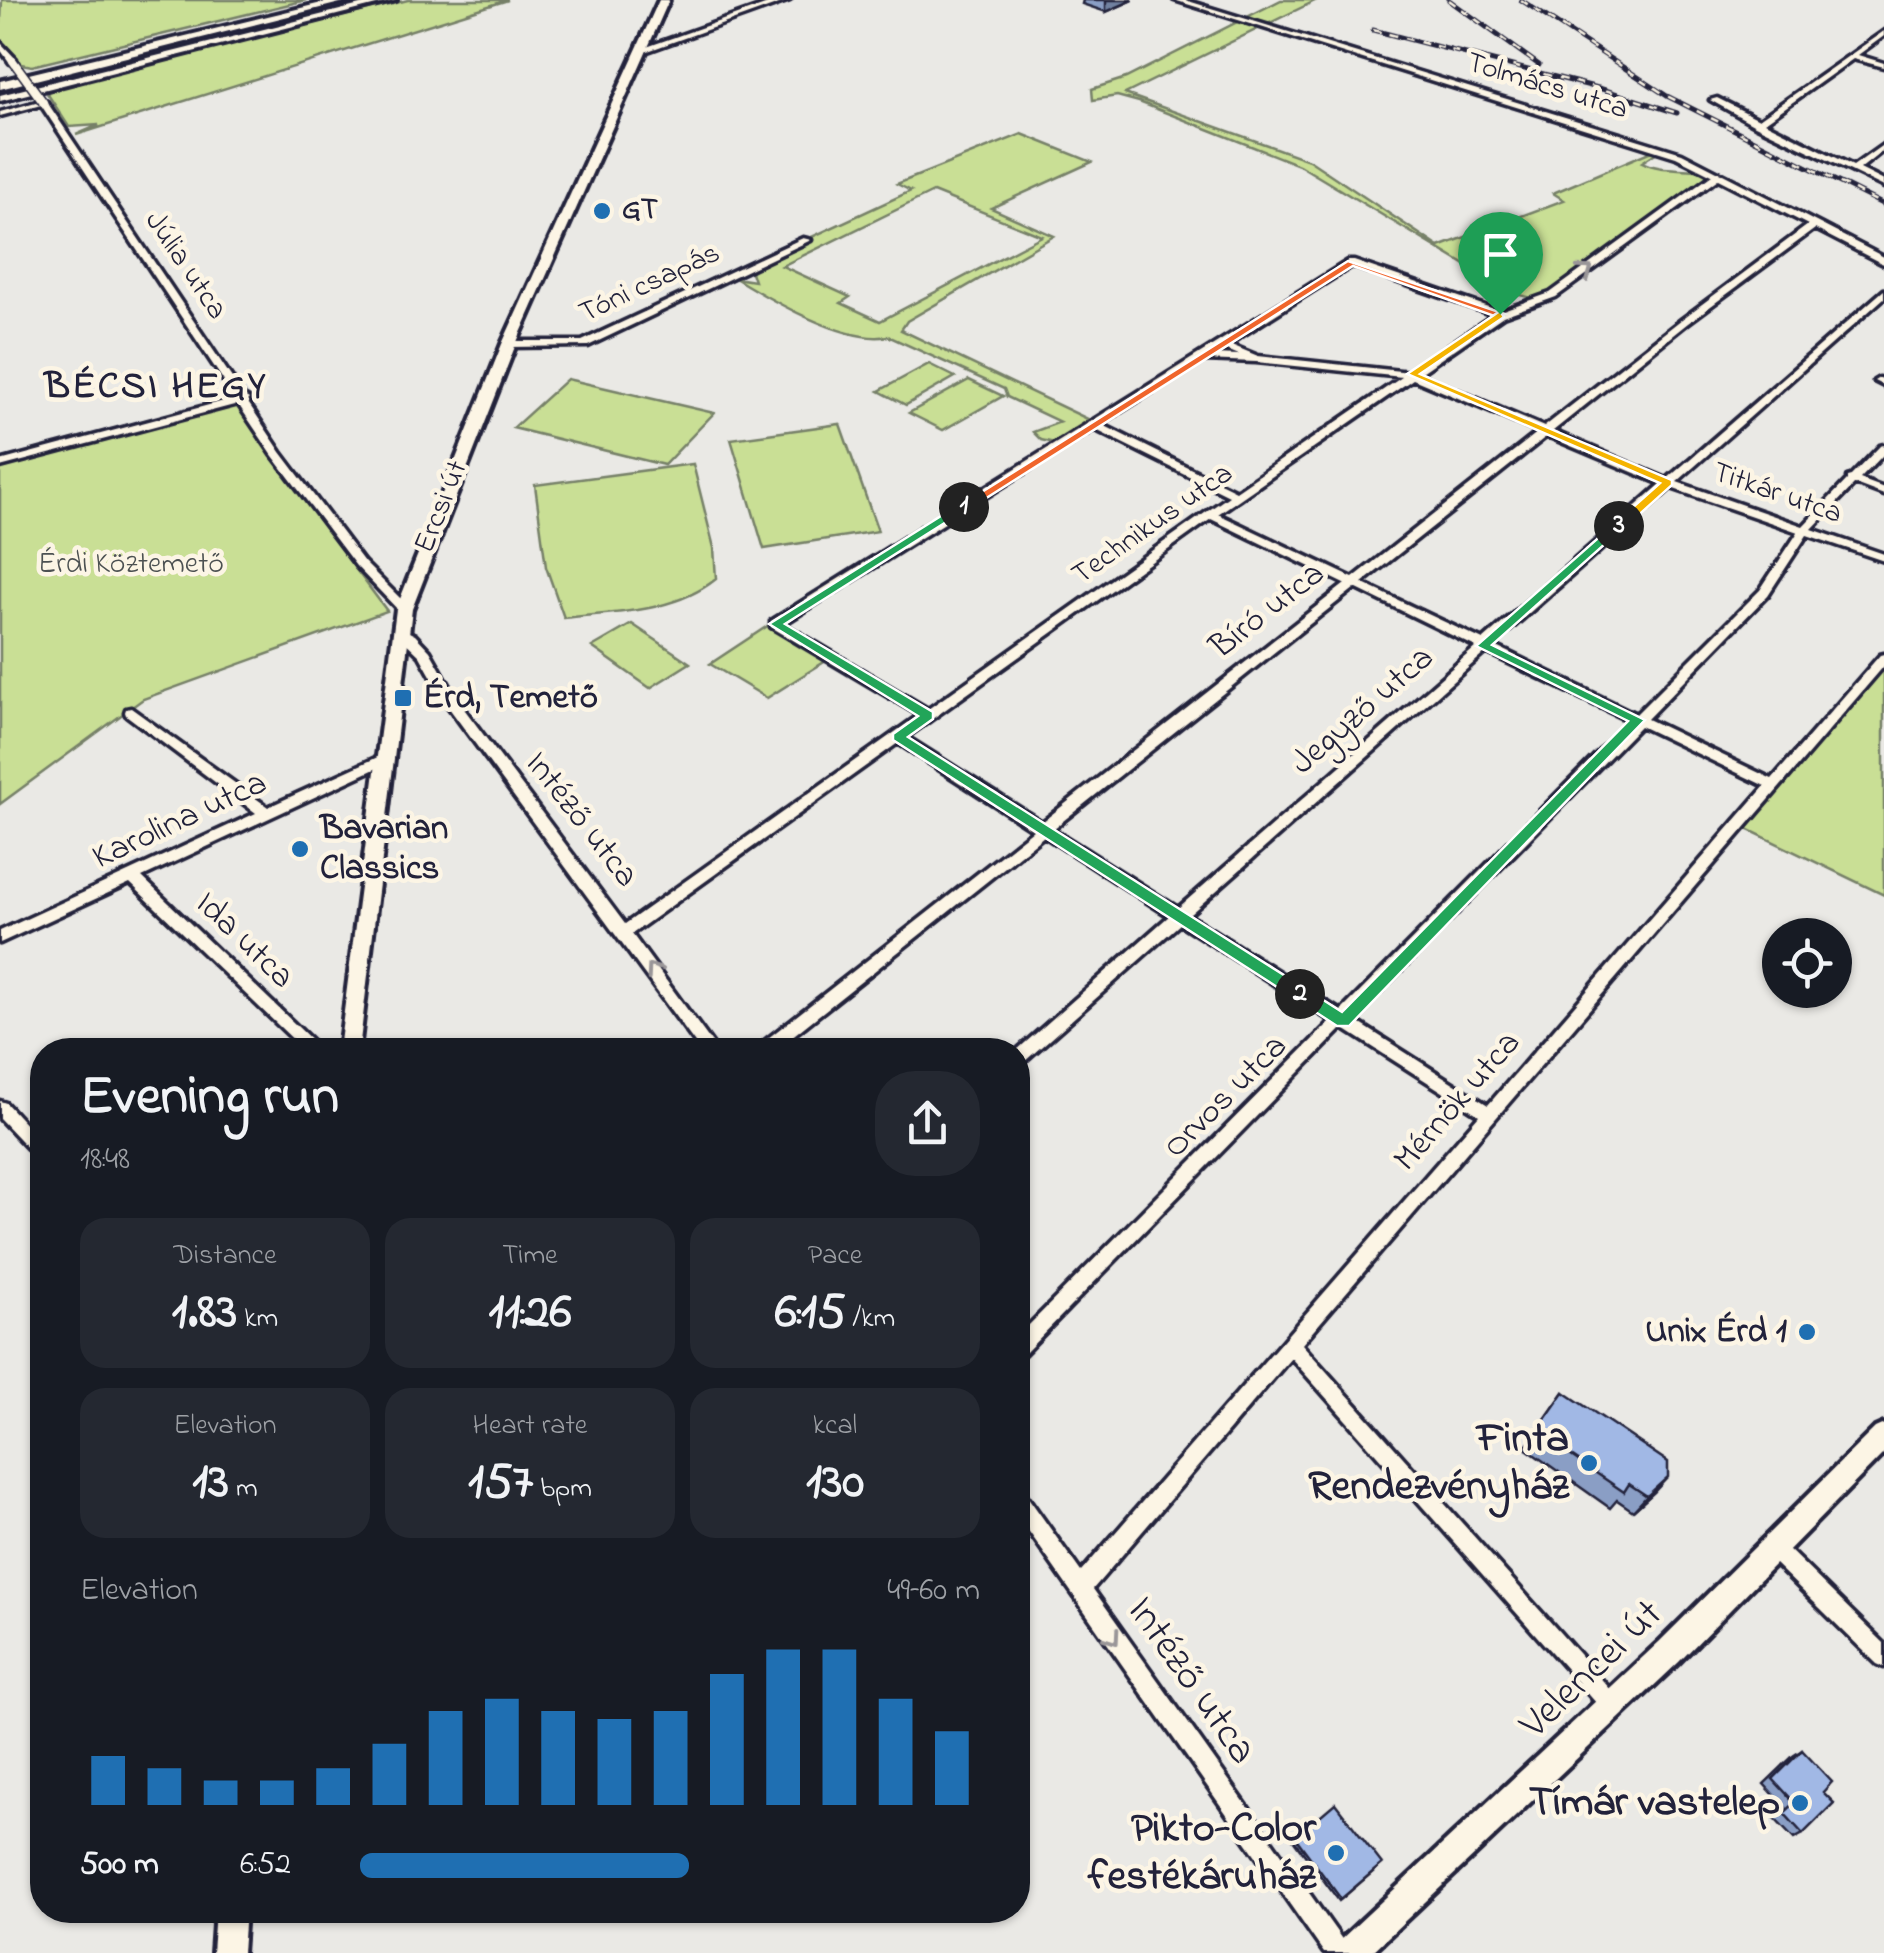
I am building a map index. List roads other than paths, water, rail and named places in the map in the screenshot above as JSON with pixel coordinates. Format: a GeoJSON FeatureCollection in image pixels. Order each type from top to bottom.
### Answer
{"type":"FeatureCollection","features":[{"type":"Feature","properties":{"kind":"highway"},"geometry":{"type":"LineString","coordinates":[[0,82],[322,0]]}},
{"type":"Feature","properties":{"kind":"highway"},"geometry":{"type":"LineString","coordinates":[[0,82],[346,0]]}},
{"type":"Feature","properties":{"kind":"main road"},"geometry":{"type":"LineString","coordinates":[[0,98],[391,0]]}},
{"type":"Feature","properties":{"kind":"main road","name":"Ercsi út"},"geometry":{"type":"LineString","coordinates":[[350,1038],[404,609],[510,344],[664,0]]}},
{"type":"Feature","properties":{"kind":"main road","name":"Velencei út"},"geometry":{"type":"LineString","coordinates":[[1349,1953],[1775,1550],[1884,1436]]}},
{"type":"Feature","properties":{"kind":"main road"},"geometry":{"type":"LineString","coordinates":[[227,1953],[229,1923]]}},
{"type":"Feature","properties":{"kind":"street"},"geometry":{"type":"LineString","coordinates":[[642,50],[786,0]]}},
{"type":"Feature","properties":{"kind":"street","name":"Tolmács utca"},"geometry":{"type":"LineString","coordinates":[[1178,0],[1667,151],[1884,261]]}},
{"type":"Feature","properties":{"kind":"street"},"geometry":{"type":"LineString","coordinates":[[1758,123],[1884,34]]}},
{"type":"Feature","properties":{"kind":"street","name":"Júlia utca"},"geometry":{"type":"LineString","coordinates":[[0,44],[311,502],[404,609]]}},
{"type":"Feature","properties":{"kind":"street"},"geometry":{"type":"LineString","coordinates":[[1851,56],[1884,65]]}},
{"type":"Feature","properties":{"kind":"street"},"geometry":{"type":"LineString","coordinates":[[1714,100],[1884,184]]}},
{"type":"Feature","properties":{"kind":"street"},"geometry":{"type":"LineString","coordinates":[[0,114],[43,102]]}},
{"type":"Feature","properties":{"kind":"street"},"geometry":{"type":"LineString","coordinates":[[1854,169],[1884,146]]}},
{"type":"Feature","properties":{"kind":"street","name":"Technikus utca"},"geometry":{"type":"LineString","coordinates":[[626,931],[1412,374],[1500,314],[1553,296],[1718,175]]}},
{"type":"Feature","properties":{"kind":"street","name":"Bíró utca"},"geometry":{"type":"LineString","coordinates":[[779,1038],[1353,583],[1814,225]]}},
{"type":"Feature","properties":{"kind":"street","name":"Tóni csapás"},"geometry":{"type":"LineString","coordinates":[[510,344],[584,344],[806,240]]}},
{"type":"Feature","properties":{"kind":"street"},"geometry":{"type":"LineString","coordinates":[[928,715],[776,624],[1356,262],[1500,314]]}},
{"type":"Feature","properties":{"kind":"street","name":"Jegyző utca"},"geometry":{"type":"LineString","coordinates":[[1030,1047],[1884,293]]}},
{"type":"Feature","properties":{"kind":"street","name":"Titkár utca"},"geometry":{"type":"LineString","coordinates":[[1221,344],[1256,359]]}},
{"type":"Feature","properties":{"kind":"street","name":"Titkár utca"},"geometry":{"type":"LineString","coordinates":[[1204,357],[1412,374],[1668,482],[1884,558]]}},
{"type":"Feature","properties":{"kind":"street"},"geometry":{"type":"LineString","coordinates":[[0,464],[244,399]]}},
{"type":"Feature","properties":{"kind":"street"},"geometry":{"type":"LineString","coordinates":[[1095,425],[1237,496]]}},
{"type":"Feature","properties":{"kind":"street","name":"Orvos utca"},"geometry":{"type":"LineString","coordinates":[[1030,1336],[1764,592],[1804,531],[1884,448]]}},
{"type":"Feature","properties":{"kind":"street"},"geometry":{"type":"LineString","coordinates":[[1851,480],[1884,492]]}},
{"type":"Feature","properties":{"kind":"street"},"geometry":{"type":"LineString","coordinates":[[1210,514],[1772,784]]}},
{"type":"Feature","properties":{"kind":"street","name":"Intéző utca"},"geometry":{"type":"LineString","coordinates":[[401,632],[419,645],[448,697],[523,802],[626,931],[701,1038]]}},
{"type":"Feature","properties":{"kind":"street","name":"Mérnök utca"},"geometry":{"type":"LineString","coordinates":[[1080,1588],[1884,658]]}},
{"type":"Feature","properties":{"kind":"street"},"geometry":{"type":"LineString","coordinates":[[131,712],[266,813]]}},
{"type":"Feature","properties":{"kind":"street"},"geometry":{"type":"LineString","coordinates":[[898,737],[1490,1114]]}},
{"type":"Feature","properties":{"kind":"street","name":"Karolina utca"},"geometry":{"type":"LineString","coordinates":[[0,937],[385,759]]}},
{"type":"Feature","properties":{"kind":"street","name":"Ida utca"},"geometry":{"type":"LineString","coordinates":[[132,876],[301,1038]]}},
{"type":"Feature","properties":{"kind":"street"},"geometry":{"type":"LineString","coordinates":[[0,1108],[30,1139]]}},
{"type":"Feature","properties":{"kind":"street"},"geometry":{"type":"LineString","coordinates":[[1291,1344],[1613,1706]]}},
{"type":"Feature","properties":{"kind":"street","name":"Intéző utca"},"geometry":{"type":"LineString","coordinates":[[1030,1517],[1338,1953]]}},
{"type":"Feature","properties":{"kind":"street"},"geometry":{"type":"LineString","coordinates":[[1775,1550],[1884,1657]]}},
{"type":"Feature","properties":{"kind":"railway"},"geometry":{"type":"LineString","coordinates":[[1449,0],[1539,65]]}},
{"type":"Feature","properties":{"kind":"railway"},"geometry":{"type":"LineString","coordinates":[[1521,0],[1667,96],[1884,205]]}},
{"type":"Feature","properties":{"kind":"railway"},"geometry":{"type":"LineString","coordinates":[[1373,30],[1602,89],[1677,113]]}},
{"type":"Feature","properties":{"kind":"place","name":"GT"},"geometry":{"type":"Point","coordinates":[602,211]}},
{"type":"Feature","properties":{"kind":"place","name":"Érd, Temető"},"geometry":{"type":"Point","coordinates":[403,698]}},
{"type":"Feature","properties":{"kind":"place","name":"Bavarian Classics"},"geometry":{"type":"Point","coordinates":[300,849]}},
{"type":"Feature","properties":{"kind":"place","name":"Unix Érd 1"},"geometry":{"type":"Point","coordinates":[1807,1332]}},
{"type":"Feature","properties":{"kind":"place","name":"Finta Rendezvényház"},"geometry":{"type":"Point","coordinates":[1589,1463]}},
{"type":"Feature","properties":{"kind":"place","name":"Tímár vastelep"},"geometry":{"type":"Point","coordinates":[1800,1803]}},
{"type":"Feature","properties":{"kind":"place","name":"Pikto-Color festékáruház"},"geometry":{"type":"Point","coordinates":[1336,1853]}},
{"type":"Feature","properties":{"kind":"district","name":"BÉCSI HEGY"},"geometry":{"type":"Point","coordinates":[156,388]}},
{"type":"Feature","properties":{"kind":"park label","name":"Érdi Köztemető"},"geometry":{"type":"Point","coordinates":[131,565]}}]}
